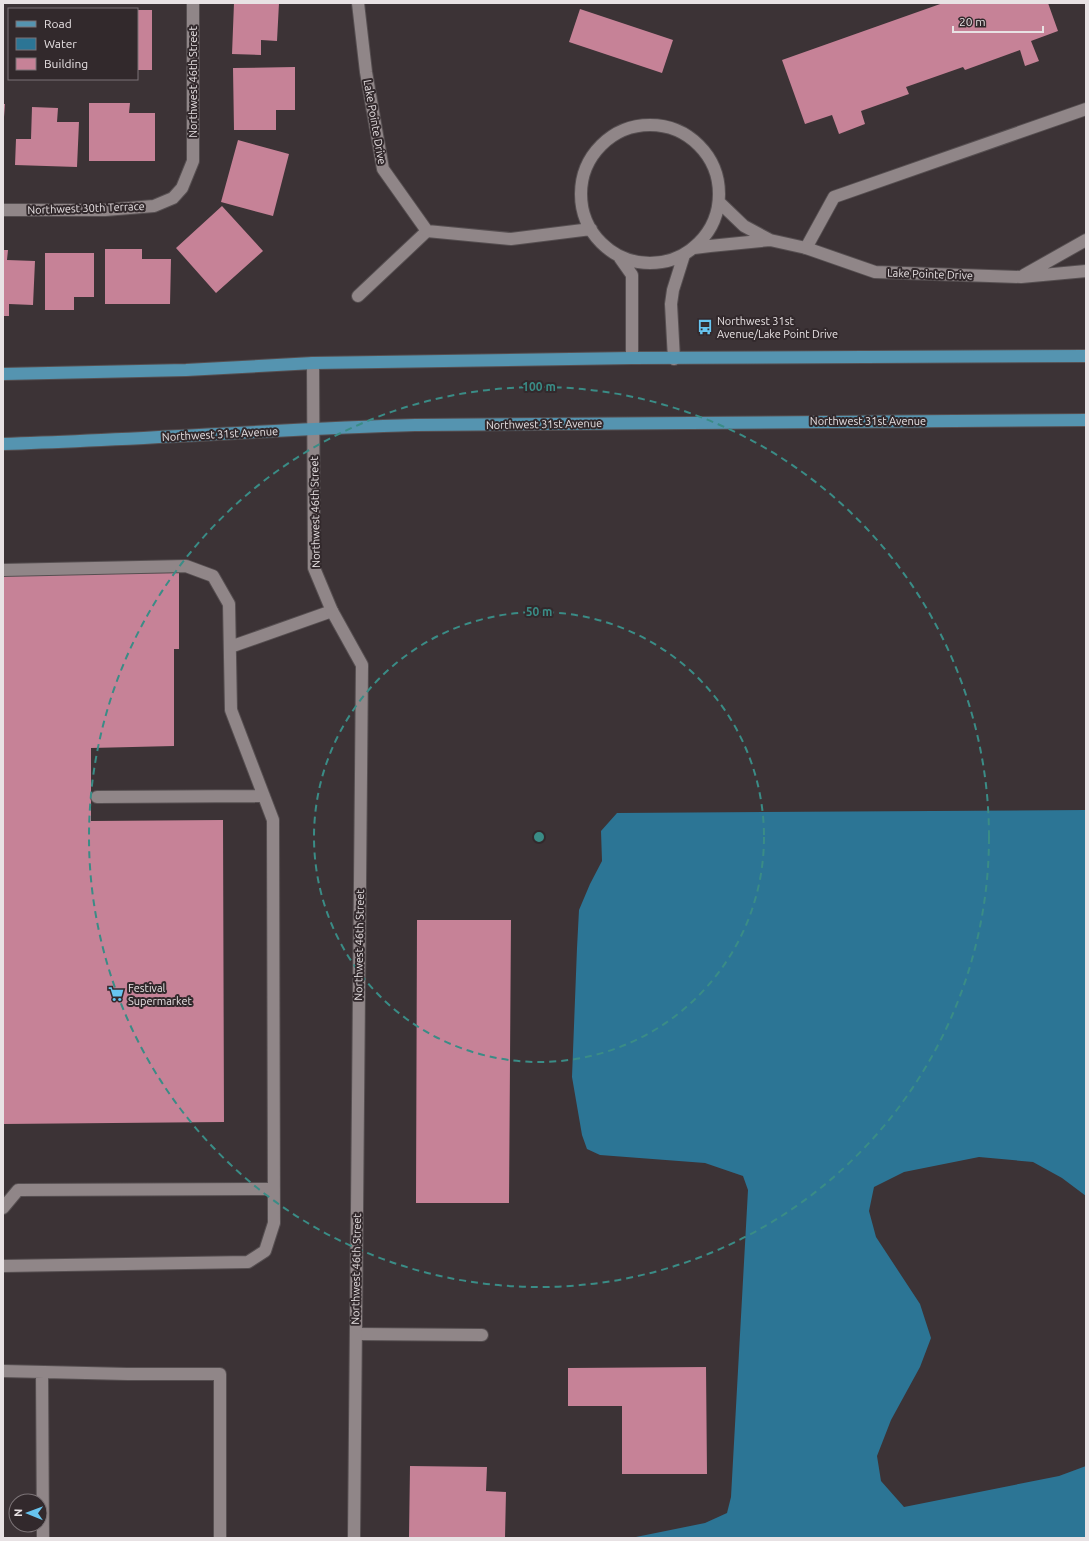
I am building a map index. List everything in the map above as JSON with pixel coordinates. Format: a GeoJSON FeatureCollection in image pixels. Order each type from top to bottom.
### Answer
{"type":"FeatureCollection","features":[{"type":"Feature","properties":{"kind":"main road"},"geometry":{"type":"LineString","coordinates":[[3,374],[178,370],[312,363],[632,358],[1086,356]]}},
{"type":"Feature","properties":{"kind":"main road","name":"Northwest 31st Avenue"},"geometry":{"type":"LineString","coordinates":[[3,444],[86,442],[314,428],[430,425],[1086,420]]}},
{"type":"Feature","properties":{"kind":"street","name":"Northwest 46th Street"},"geometry":{"type":"LineString","coordinates":[[193,3],[193,161]]}},
{"type":"Feature","properties":{"kind":"street","name":"Lake Pointe Drive"},"geometry":{"type":"LineString","coordinates":[[358,3],[366,72],[383,169],[426,231]]}},
{"type":"Feature","properties":{"kind":"street"},"geometry":{"type":"LineString","coordinates":[[806,248],[834,197],[1086,109]]}},
{"type":"Feature","properties":{"kind":"street"},"geometry":{"type":"LineString","coordinates":[[620,258],[648,264],[664,263],[689,252],[703,239],[712,226],[719,202],[719,189],[715,170],[706,153],[688,136],[677,130],[653,124],[635,126],[613,136],[598,148],[584,174],[581,196],[586,221],[602,245],[620,258],[632,275],[632,358]]}},
{"type":"Feature","properties":{"kind":"street","name":"Northwest 30th Terrace"},"geometry":{"type":"LineString","coordinates":[[3,210],[105,210],[154,206],[173,198],[182,188],[193,161]]}},
{"type":"Feature","properties":{"kind":"street","name":"Lake Pointe Drive"},"geometry":{"type":"LineString","coordinates":[[719,202],[744,226],[770,240],[806,248],[875,272],[1020,277],[1086,271]]}},
{"type":"Feature","properties":{"kind":"street"},"geometry":{"type":"LineString","coordinates":[[358,296],[426,231],[511,239],[591,229]]}},
{"type":"Feature","properties":{"kind":"street","name":"Lake Pointe Drive"},"geometry":{"type":"LineString","coordinates":[[689,252],[710,246],[770,240]]}},
{"type":"Feature","properties":{"kind":"street"},"geometry":{"type":"LineString","coordinates":[[1020,277],[1086,240]]}},
{"type":"Feature","properties":{"kind":"street"},"geometry":{"type":"LineString","coordinates":[[674,359],[671,304],[673,290],[689,252]]}},
{"type":"Feature","properties":{"kind":"street","name":"Northwest 46th Street"},"geometry":{"type":"LineString","coordinates":[[312,363],[314,428],[314,568],[332,612],[362,665],[354,1538]]}},
{"type":"Feature","properties":{"kind":"street"},"geometry":{"type":"LineString","coordinates":[[3,570],[186,566],[213,576],[229,604],[231,710],[273,820],[274,1189],[274,1223],[265,1251],[248,1262],[3,1266]]}},
{"type":"Feature","properties":{"kind":"street"},"geometry":{"type":"LineString","coordinates":[[230,648],[332,612]]}},
{"type":"Feature","properties":{"kind":"street"},"geometry":{"type":"LineString","coordinates":[[97,797],[264,796]]}},
{"type":"Feature","properties":{"kind":"street"},"geometry":{"type":"LineString","coordinates":[[3,1208],[18,1190],[274,1189]]}},
{"type":"Feature","properties":{"kind":"street"},"geometry":{"type":"LineString","coordinates":[[356,1334],[482,1335]]}},
{"type":"Feature","properties":{"kind":"street"},"geometry":{"type":"LineString","coordinates":[[3,1371],[127,1374],[220,1374],[220,1538]]}},
{"type":"Feature","properties":{"kind":"street"},"geometry":{"type":"LineString","coordinates":[[42,1372],[43,1538]]}},
{"type":"Feature","properties":{"kind":"water"},"geometry":{"type":"Polygon","coordinates":[[[1086,810],[1086,1196],[1062,1178],[1033,1162],[979,1157],[904,1172],[874,1187],[869,1211],[876,1237],[920,1304],[931,1338],[920,1367],[891,1420],[877,1456],[881,1481],[904,1507],[1059,1476],[1086,1466],[1086,1538],[631,1538],[705,1523],[727,1513],[731,1497],[748,1190],[743,1176],[705,1163],[600,1155],[587,1149],[582,1135],[572,1077],[577,948],[579,910],[602,861],[601,831],[617,813],[1086,810]]]}},
{"type":"Feature","properties":{"kind":"building"},"geometry":{"type":"Polygon","coordinates":[[[234,3],[279,3],[277,41],[261,40],[261,55],[232,54],[234,3]]]}},
{"type":"Feature","properties":{"kind":"building"},"geometry":{"type":"Polygon","coordinates":[[[943,3],[1048,3],[1058,31],[1031,41],[1039,61],[1025,66],[1020,50],[965,70],[963,67],[906,87],[909,94],[861,111],[865,124],[839,134],[832,115],[805,124],[782,60],[943,3]]]}},
{"type":"Feature","properties":{"kind":"building"},"geometry":{"type":"Polygon","coordinates":[[[580,9],[673,40],[662,73],[569,42],[580,9]]]}},
{"type":"Feature","properties":{"kind":"building"},"geometry":{"type":"Polygon","coordinates":[[[138,10],[152,10],[152,70],[138,70],[138,10]]]}},
{"type":"Feature","properties":{"kind":"building"},"geometry":{"type":"Polygon","coordinates":[[[295,67],[295,110],[276,110],[276,130],[234,130],[233,68],[295,67]]]}},
{"type":"Feature","properties":{"kind":"building"},"geometry":{"type":"Polygon","coordinates":[[[89,103],[130,103],[129,113],[155,113],[155,161],[89,161],[89,103]]]}},
{"type":"Feature","properties":{"kind":"building"},"geometry":{"type":"Polygon","coordinates":[[[3,104],[5,104],[4,117],[3,117],[3,104]]]}},
{"type":"Feature","properties":{"kind":"building"},"geometry":{"type":"Polygon","coordinates":[[[32,107],[58,108],[57,122],[79,122],[77,167],[15,165],[16,139],[31,139],[32,107]]]}},
{"type":"Feature","properties":{"kind":"building"},"geometry":{"type":"Polygon","coordinates":[[[238,140],[289,154],[273,216],[221,202],[238,140]]]}},
{"type":"Feature","properties":{"kind":"building"},"geometry":{"type":"Polygon","coordinates":[[[222,206],[263,251],[216,293],[176,248],[222,206]]]}},
{"type":"Feature","properties":{"kind":"building"},"geometry":{"type":"Polygon","coordinates":[[[105,249],[142,249],[142,259],[171,259],[170,304],[105,304],[105,249]]]}},
{"type":"Feature","properties":{"kind":"building"},"geometry":{"type":"Polygon","coordinates":[[[3,250],[8,250],[7,260],[35,261],[33,305],[9,304],[9,316],[3,316],[3,250]]]}},
{"type":"Feature","properties":{"kind":"building"},"geometry":{"type":"Polygon","coordinates":[[[45,253],[94,253],[94,297],[74,297],[74,310],[45,310],[45,253]]]}},
{"type":"Feature","properties":{"kind":"building"},"geometry":{"type":"Polygon","coordinates":[[[179,573],[179,649],[174,649],[174,746],[91,748],[91,821],[223,820],[224,1122],[3,1124],[3,574],[179,573]]]}},
{"type":"Feature","properties":{"kind":"building"},"geometry":{"type":"Polygon","coordinates":[[[417,920],[511,920],[509,1203],[416,1203],[417,920]]]}},
{"type":"Feature","properties":{"kind":"building"},"geometry":{"type":"Polygon","coordinates":[[[706,1367],[707,1474],[622,1474],[622,1406],[568,1406],[568,1368],[706,1367]]]}},
{"type":"Feature","properties":{"kind":"building"},"geometry":{"type":"Polygon","coordinates":[[[410,1466],[487,1467],[486,1491],[506,1492],[505,1538],[409,1538],[410,1466]]]}},
{"type":"Feature","properties":{"kind":"place","name":"Northwest 31st Avenue/Lake Point Drive"},"geometry":{"type":"Point","coordinates":[705,327]}},
{"type":"Feature","properties":{"kind":"place","name":"Festival Supermarket"},"geometry":{"type":"Point","coordinates":[116,994]}}]}
